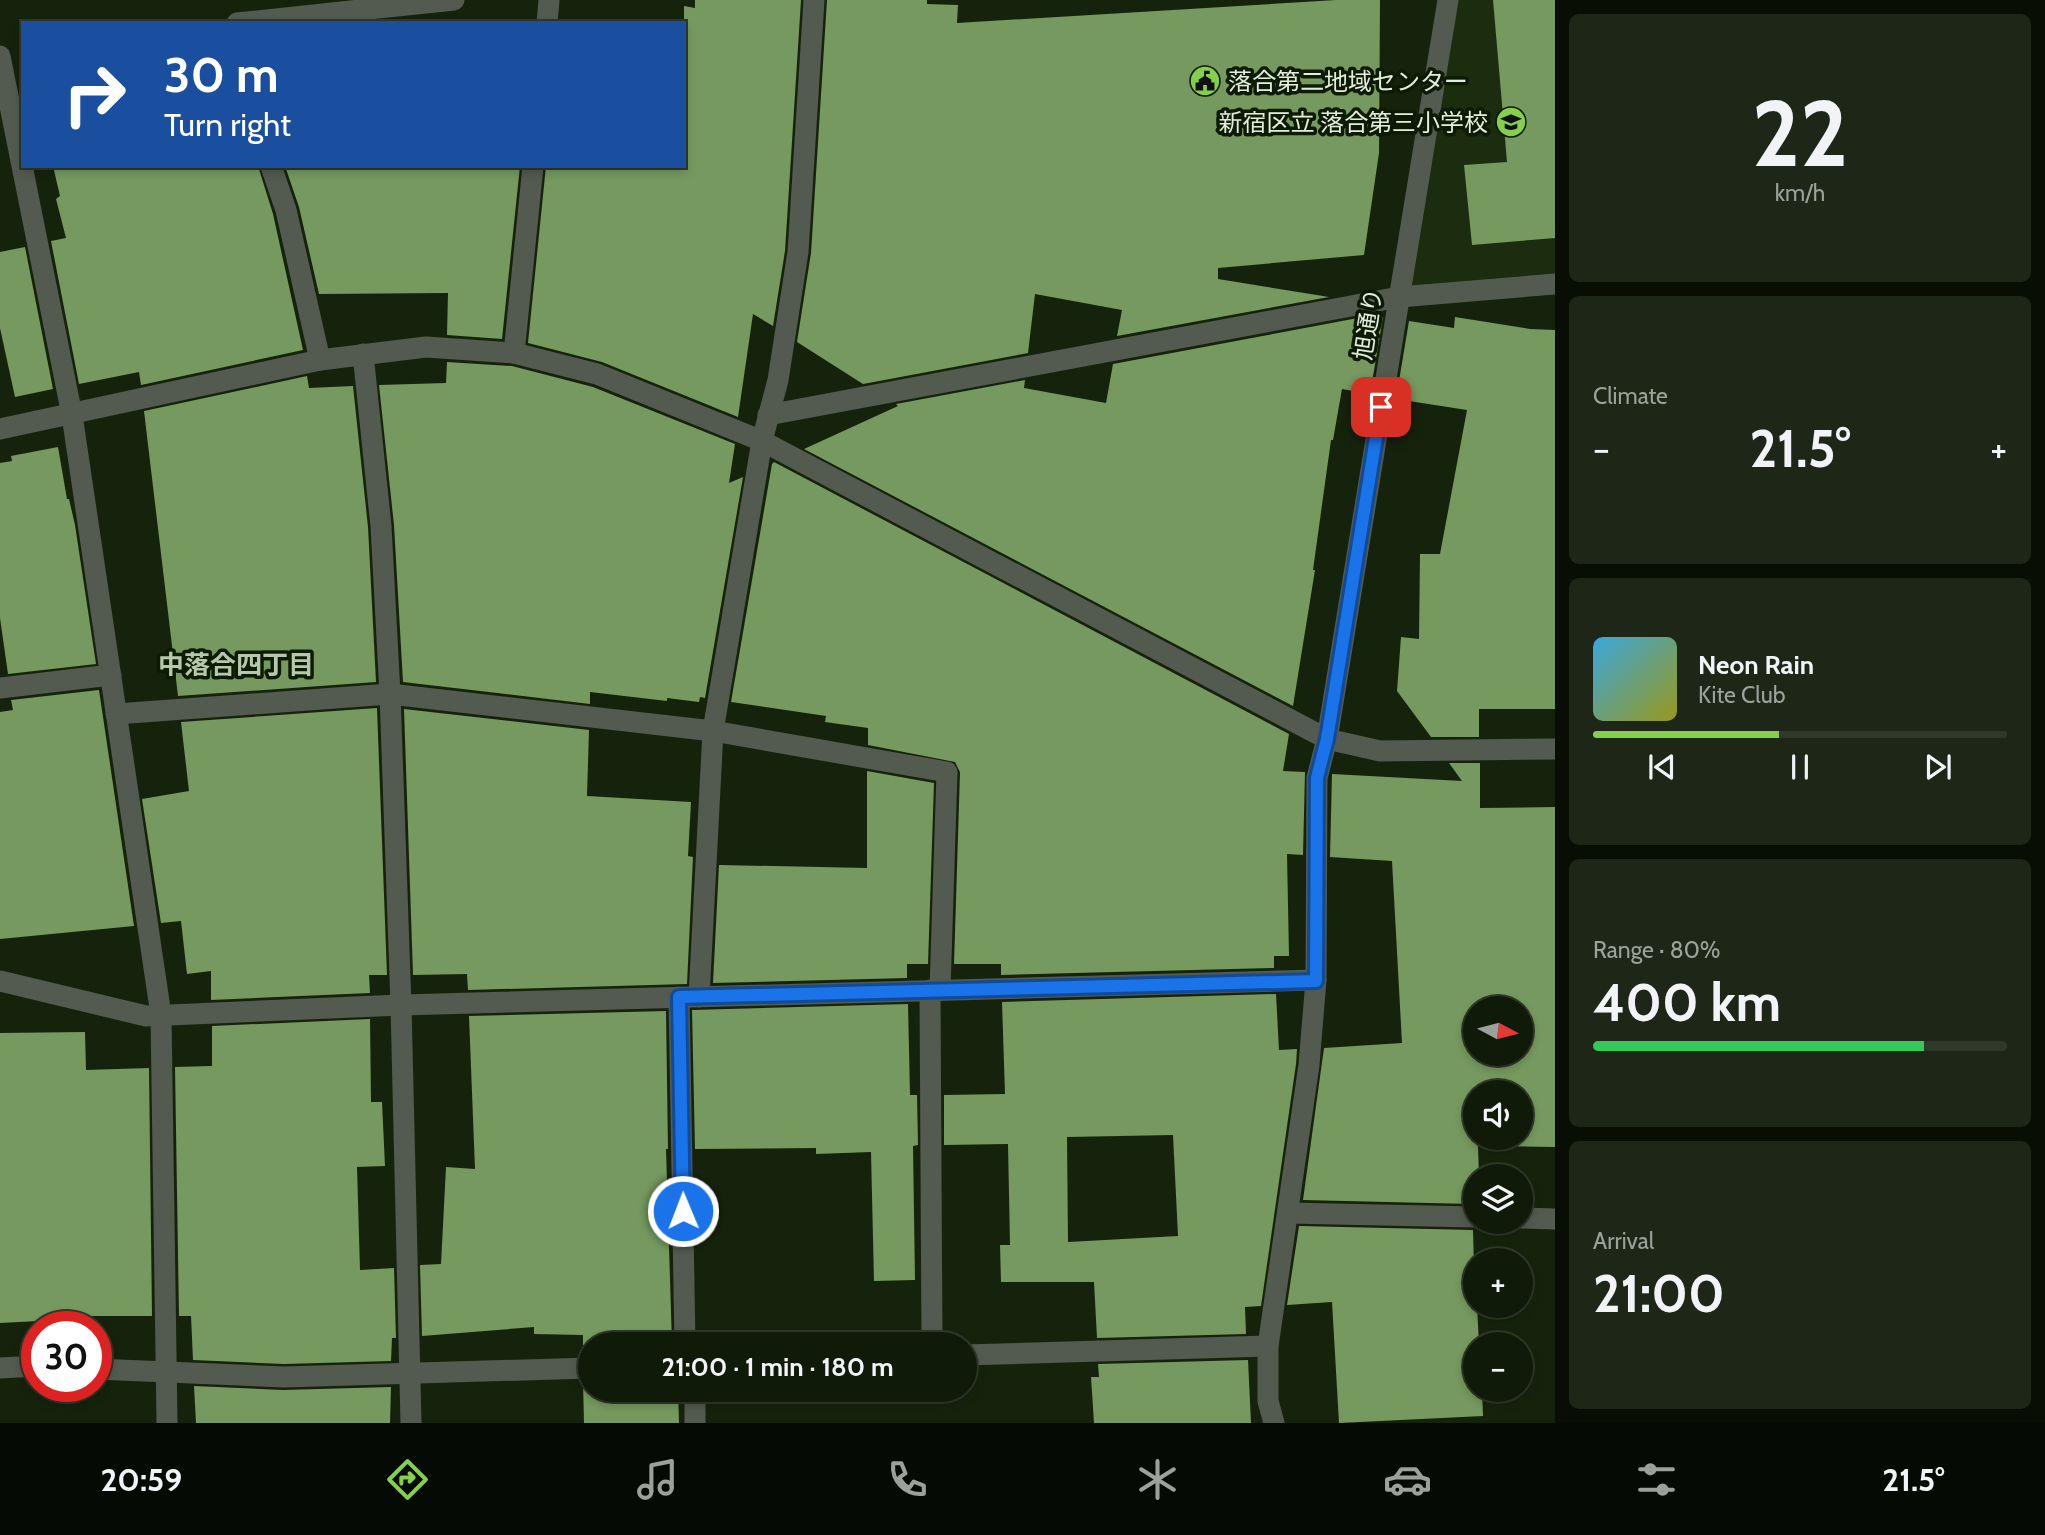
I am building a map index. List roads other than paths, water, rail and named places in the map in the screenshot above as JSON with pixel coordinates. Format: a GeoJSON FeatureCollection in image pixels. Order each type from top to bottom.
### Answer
{"type":"FeatureCollection","features":[{"type":"Feature","properties":{"kind":"street"},"geometry":{"type":"LineString","coordinates":[[249,21],[335,6],[454,0]]}},
{"type":"Feature","properties":{"kind":"street"},"geometry":{"type":"LineString","coordinates":[[547,21],[550,0]]}},
{"type":"Feature","properties":{"kind":"street"},"geometry":{"type":"LineString","coordinates":[[685,1332],[689,997],[713,731],[762,441],[778,380],[798,252],[814,0]]}},
{"type":"Feature","properties":{"kind":"street","name":"旭通り"},"geometry":{"type":"LineString","coordinates":[[1274,1423],[1268,1401],[1268,1346],[1309,1065],[1316,981],[1317,778],[1327,739],[1448,0]]}},
{"type":"Feature","properties":{"kind":"street"},"geometry":{"type":"LineString","coordinates":[[8,60],[21,132]]}},
{"type":"Feature","properties":{"kind":"street"},"geometry":{"type":"LineString","coordinates":[[27,168],[72,415],[162,1016],[167,1423]]}},
{"type":"Feature","properties":{"kind":"street"},"geometry":{"type":"LineString","coordinates":[[272,168],[286,210],[320,360]]}},
{"type":"Feature","properties":{"kind":"street"},"geometry":{"type":"LineString","coordinates":[[514,353],[533,168]]}},
{"type":"Feature","properties":{"kind":"street"},"geometry":{"type":"LineString","coordinates":[[768,415],[1399,296],[1555,284]]}},
{"type":"Feature","properties":{"kind":"street"},"geometry":{"type":"LineString","coordinates":[[0,429],[320,360],[426,347],[514,353],[597,374],[762,441],[1327,739],[1380,751],[1555,750]]}},
{"type":"Feature","properties":{"kind":"street"},"geometry":{"type":"LineString","coordinates":[[363,354],[381,526],[390,694],[411,1423]]}},
{"type":"Feature","properties":{"kind":"street"},"geometry":{"type":"LineString","coordinates":[[0,688],[111,675]]}},
{"type":"Feature","properties":{"kind":"street"},"geometry":{"type":"LineString","coordinates":[[116,714],[390,694],[713,731],[947,772],[935,990],[932,1332]]}},
{"type":"Feature","properties":{"kind":"street"},"geometry":{"type":"LineString","coordinates":[[0,981],[146,1016],[401,1005],[1316,981]]}},
{"type":"Feature","properties":{"kind":"street"},"geometry":{"type":"LineString","coordinates":[[1288,1213],[1463,1217]]}},
{"type":"Feature","properties":{"kind":"street"},"geometry":{"type":"LineString","coordinates":[[1533,1218],[1555,1219]]}},
{"type":"Feature","properties":{"kind":"street"},"geometry":{"type":"LineString","coordinates":[[977,1355],[1268,1346]]}},
{"type":"Feature","properties":{"kind":"street"},"geometry":{"type":"LineString","coordinates":[[0,1368],[21,1367]]}},
{"type":"Feature","properties":{"kind":"street"},"geometry":{"type":"LineString","coordinates":[[112,1369],[284,1377],[578,1368]]}},
{"type":"Feature","properties":{"kind":"street"},"geometry":{"type":"LineString","coordinates":[[695,1402],[695,1423]]}},
{"type":"Feature","properties":{"kind":"place","name":"落合第二地域センター"},"geometry":{"type":"Point","coordinates":[1205,81]}},
{"type":"Feature","properties":{"kind":"place","name":"新宿区立 落合第三小学校"},"geometry":{"type":"Point","coordinates":[1511,122]}},
{"type":"Feature","properties":{"kind":"district","name":"中落合四丁目"},"geometry":{"type":"Point","coordinates":[236,665]}}]}
